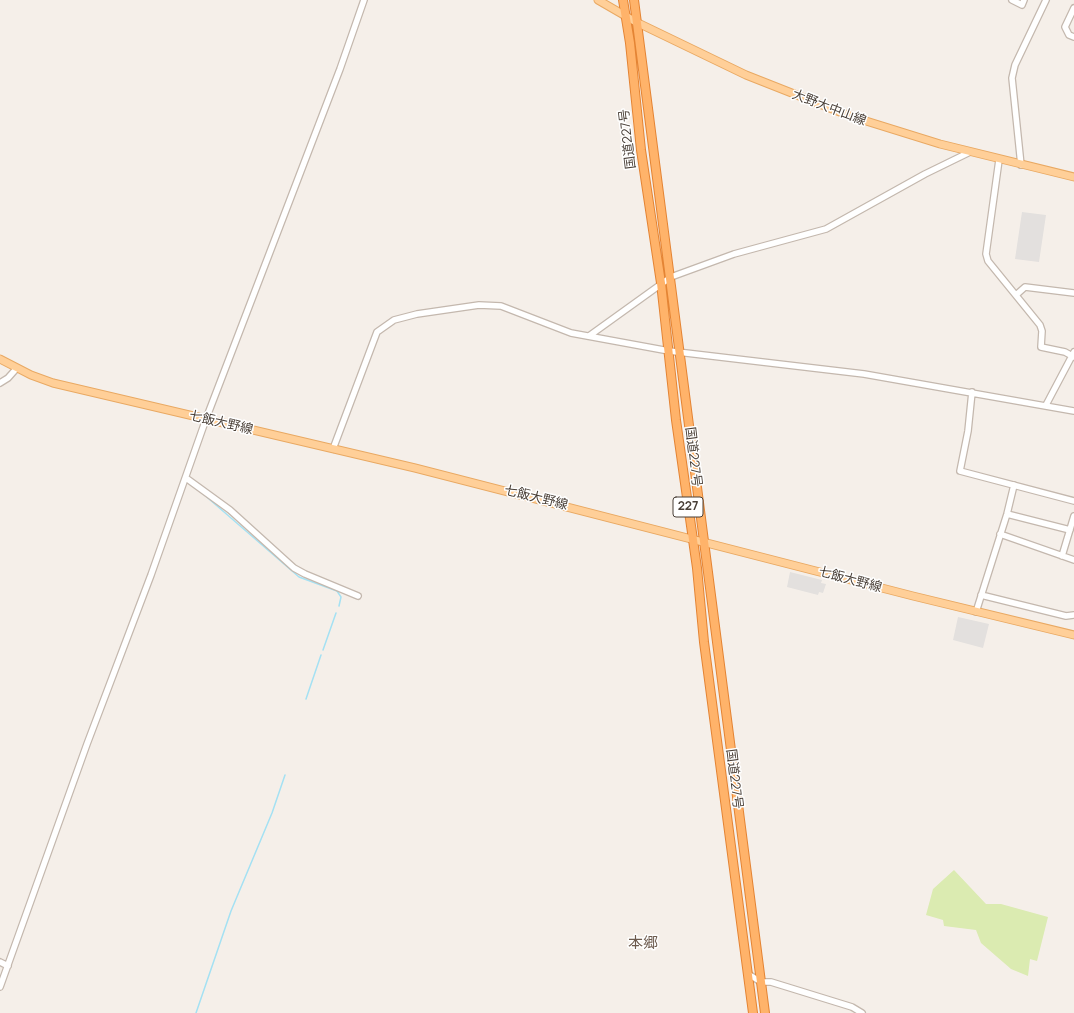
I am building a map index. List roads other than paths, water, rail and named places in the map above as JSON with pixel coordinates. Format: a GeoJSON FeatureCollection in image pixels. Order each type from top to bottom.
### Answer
{"type":"FeatureCollection","features":[{"type":"Feature","properties":{"kind":"highway","name":"国道227号"},"geometry":{"type":"LineString","coordinates":[[623,0],[630,43],[641,150],[669,351],[676,420],[754,1013]]}},
{"type":"Feature","properties":{"kind":"highway","name":"国道227号"},"geometry":{"type":"LineString","coordinates":[[634,0],[765,1013]]}},
{"type":"Feature","properties":{"kind":"main road","name":"大野大中山線"},"geometry":{"type":"LineString","coordinates":[[598,0],[636,22],[746,75],[811,102],[892,130],[999,160],[1074,178]]}},
{"type":"Feature","properties":{"kind":"main road","name":"七飯大野線"},"geometry":{"type":"LineString","coordinates":[[0,359],[16,369],[54,383],[415,468],[976,612],[1074,635]]}},
{"type":"Feature","properties":{"kind":"street"},"geometry":{"type":"LineString","coordinates":[[0,987],[87,744],[186,478],[206,419],[340,69],[364,0]]}},
{"type":"Feature","properties":{"kind":"street"},"geometry":{"type":"LineString","coordinates":[[1012,0],[1022,5],[1024,0]]}},
{"type":"Feature","properties":{"kind":"street"},"geometry":{"type":"LineString","coordinates":[[1021,165],[1012,78],[1015,65],[1046,0]]}},
{"type":"Feature","properties":{"kind":"street"},"geometry":{"type":"LineString","coordinates":[[1074,8],[1065,27],[1069,35],[1074,37]]}},
{"type":"Feature","properties":{"kind":"street"},"geometry":{"type":"LineString","coordinates":[[589,336],[660,283],[671,277],[734,254],[826,229],[925,174],[970,152]]}},
{"type":"Feature","properties":{"kind":"street"},"geometry":{"type":"LineString","coordinates":[[999,160],[986,254],[988,261],[1040,325],[1042,331],[1041,346],[1073,355],[1046,405]]}},
{"type":"Feature","properties":{"kind":"street"},"geometry":{"type":"LineString","coordinates":[[1016,295],[1025,287],[1074,293]]}},
{"type":"Feature","properties":{"kind":"street"},"geometry":{"type":"LineString","coordinates":[[333,449],[377,332],[394,320],[417,314],[479,305],[501,306],[571,333],[669,351],[812,367],[972,392],[1074,411]]}},
{"type":"Feature","properties":{"kind":"street"},"geometry":{"type":"LineString","coordinates":[[0,383],[16,369]]}},
{"type":"Feature","properties":{"kind":"street"},"geometry":{"type":"LineString","coordinates":[[972,392],[968,431],[960,471],[1074,501]]}},
{"type":"Feature","properties":{"kind":"street"},"geometry":{"type":"LineString","coordinates":[[186,478],[230,510],[294,568],[358,596]]}},
{"type":"Feature","properties":{"kind":"street"},"geometry":{"type":"LineString","coordinates":[[976,612],[1007,514],[1014,485]]}},
{"type":"Feature","properties":{"kind":"street"},"geometry":{"type":"LineString","coordinates":[[1007,514],[1070,530]]}},
{"type":"Feature","properties":{"kind":"street"},"geometry":{"type":"LineString","coordinates":[[1062,556],[1074,516]]}},
{"type":"Feature","properties":{"kind":"street"},"geometry":{"type":"LineString","coordinates":[[1000,534],[1074,560]]}},
{"type":"Feature","properties":{"kind":"street"},"geometry":{"type":"LineString","coordinates":[[981,595],[1066,616],[1074,615]]}},
{"type":"Feature","properties":{"kind":"street"},"geometry":{"type":"LineString","coordinates":[[0,962],[8,966]]}},
{"type":"Feature","properties":{"kind":"street"},"geometry":{"type":"LineString","coordinates":[[748,974],[761,982],[771,982],[852,1007],[862,1013]]}},
{"type":"Feature","properties":{"kind":"waterway"},"geometry":{"type":"LineString","coordinates":[[201,492],[299,577],[337,591],[341,597],[339,606]]}},
{"type":"Feature","properties":{"kind":"waterway"},"geometry":{"type":"LineString","coordinates":[[323,650],[336,613]]}},
{"type":"Feature","properties":{"kind":"waterway"},"geometry":{"type":"LineString","coordinates":[[306,699],[321,655]]}},
{"type":"Feature","properties":{"kind":"waterway"},"geometry":{"type":"LineString","coordinates":[[196,1013],[231,911],[272,813],[285,775]]}},
{"type":"Feature","properties":{"kind":"district","name":"本郷"},"geometry":{"type":"Point","coordinates":[643,944]}}]}
